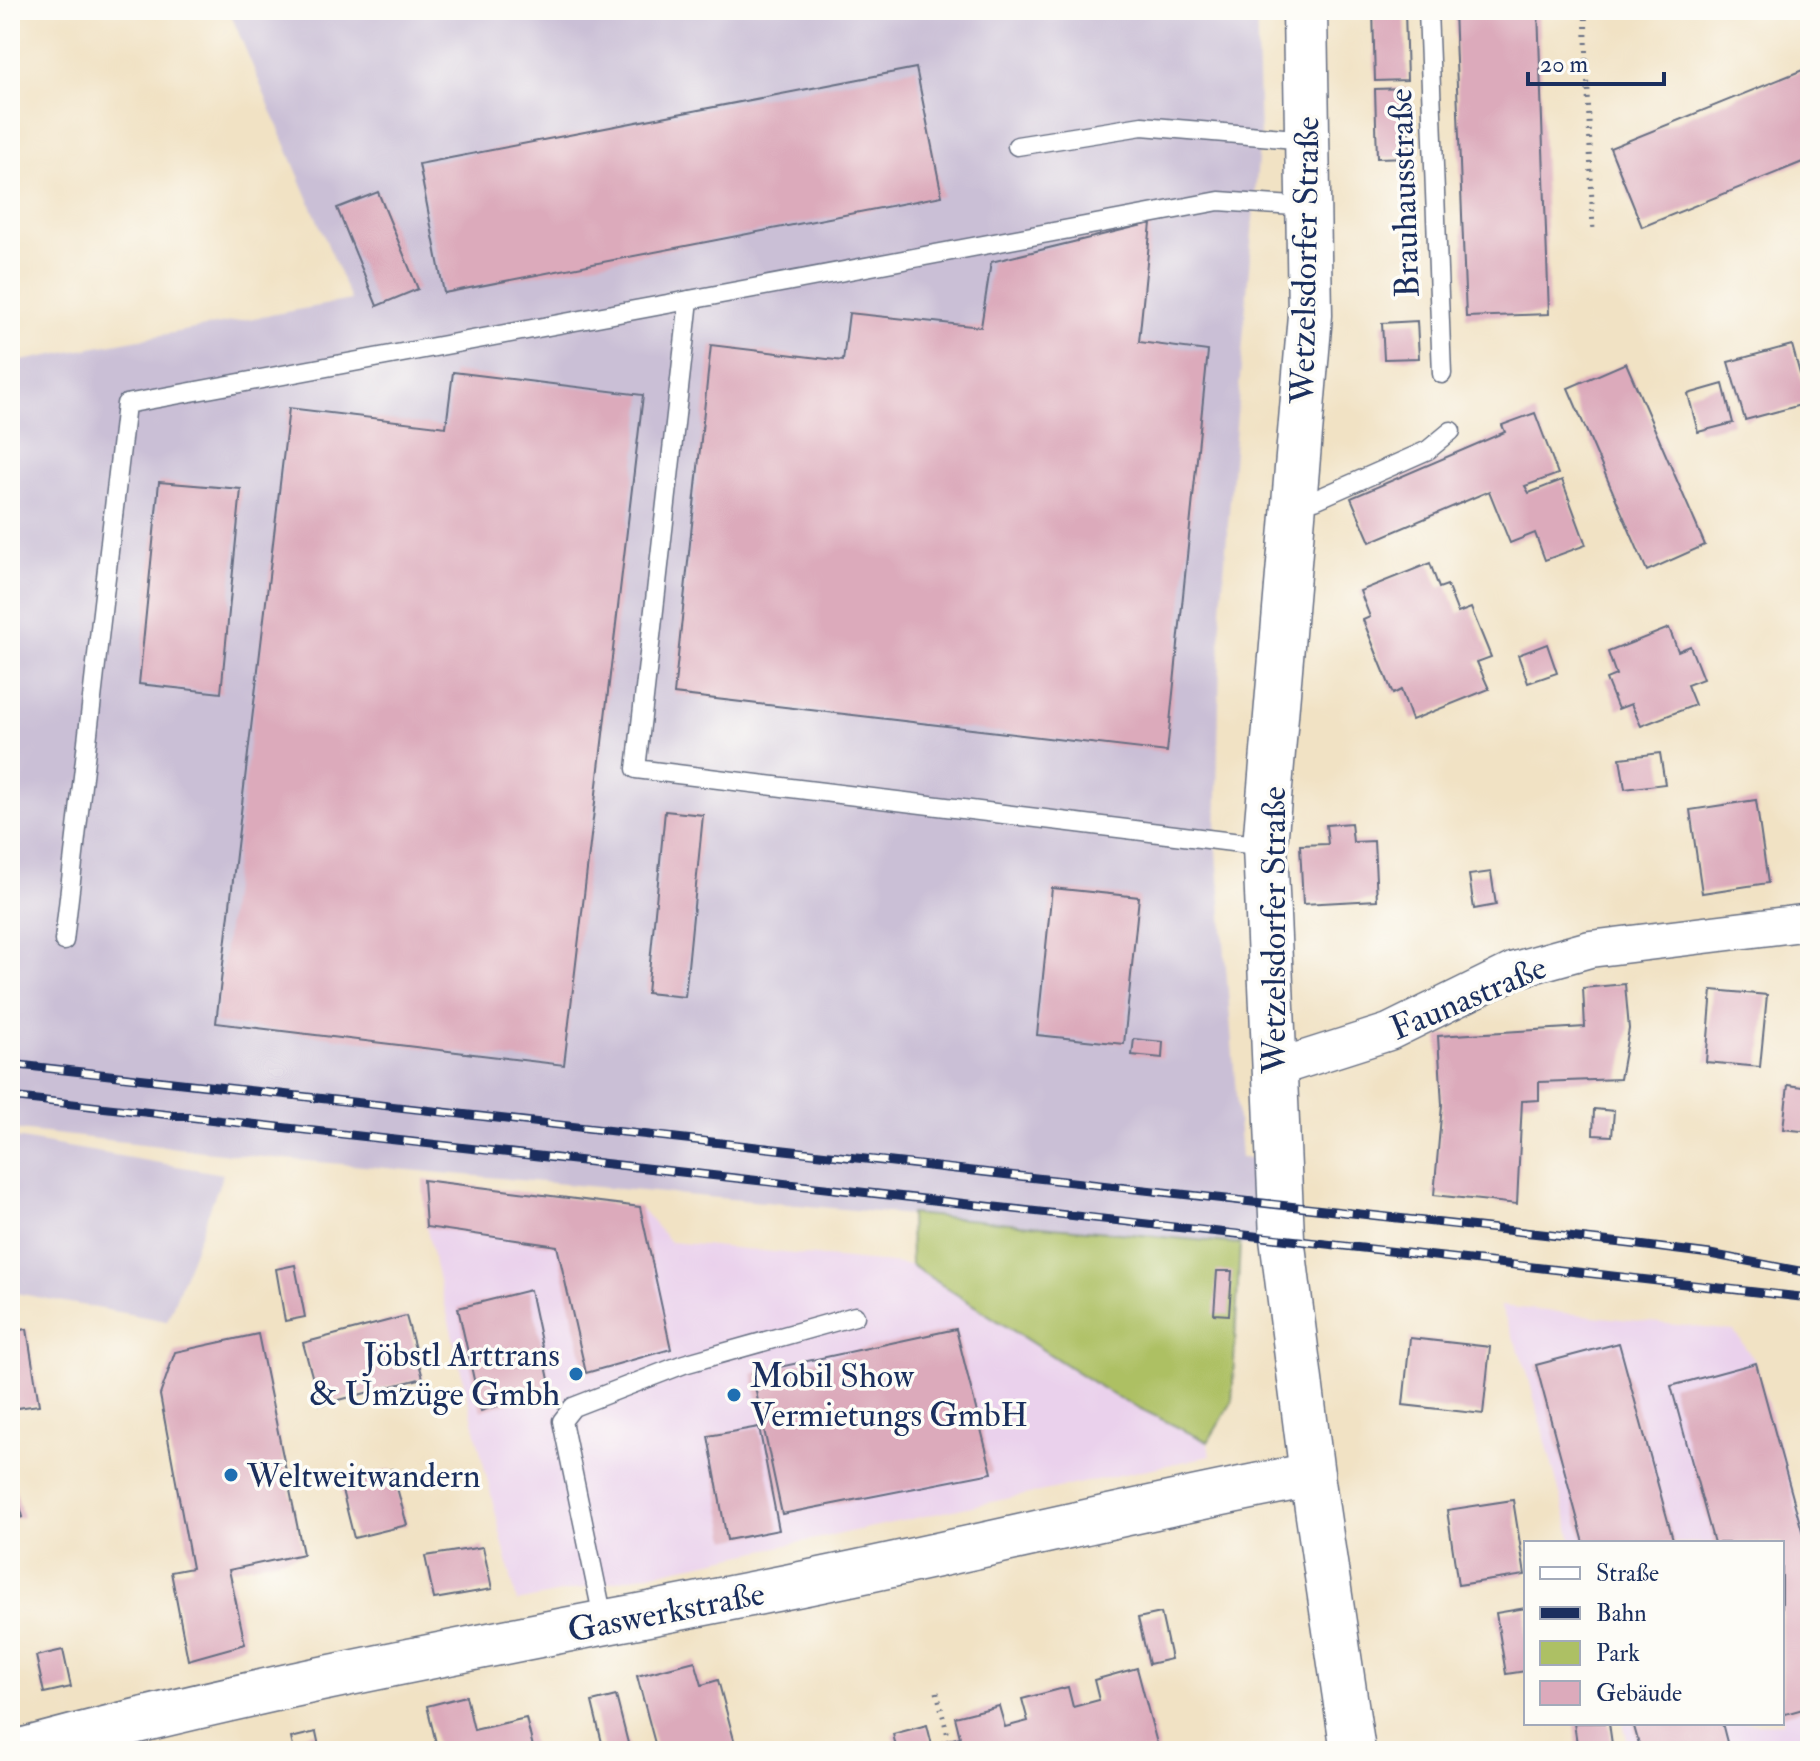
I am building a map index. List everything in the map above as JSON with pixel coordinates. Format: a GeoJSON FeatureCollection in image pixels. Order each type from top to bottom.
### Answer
{"type":"FeatureCollection","features":[{"type":"Feature","properties":{"kind":"main road","name":"Wetzelsdorfer Straße"},"geometry":{"type":"LineString","coordinates":[[1305,10],[1310,315],[1265,846],[1282,1238],[1312,1475],[1353,1751]]}},
{"type":"Feature","properties":{"kind":"main road","name":"Gaswerkstraße"},"geometry":{"type":"LineString","coordinates":[[21,1751],[107,1727],[312,1682],[890,1566],[1123,1511],[1312,1475]]}},
{"type":"Feature","properties":{"kind":"street","name":"Faunastraße"},"geometry":{"type":"LineString","coordinates":[[1273,1069],[1389,1032],[1515,970],[1590,949],[1810,922]]}},
{"type":"Feature","properties":{"kind":"lane","name":"Brauhausstraße"},"geometry":{"type":"LineString","coordinates":[[1428,10],[1442,374]]}},
{"type":"Feature","properties":{"kind":"lane"},"geometry":{"type":"LineString","coordinates":[[1017,146],[1142,126],[1307,140]]}},
{"type":"Feature","properties":{"kind":"lane"},"geometry":{"type":"LineString","coordinates":[[64,941],[126,404],[1219,201],[1308,207]]}},
{"type":"Feature","properties":{"kind":"lane"},"geometry":{"type":"LineString","coordinates":[[689,300],[636,769],[1265,846]]}},
{"type":"Feature","properties":{"kind":"lane"},"geometry":{"type":"LineString","coordinates":[[1295,499],[1315,500],[1428,450],[1451,431]]}},
{"type":"Feature","properties":{"kind":"lane"},"geometry":{"type":"LineString","coordinates":[[604,1624],[562,1421],[573,1407],[684,1364],[855,1316]]}},
{"type":"Feature","properties":{"kind":"path"},"geometry":{"type":"LineString","coordinates":[[1585,10],[1593,232]]}},
{"type":"Feature","properties":{"kind":"path"},"geometry":{"type":"LineString","coordinates":[[937,1692],[949,1740]]}},
{"type":"Feature","properties":{"kind":"shaded area"},"geometry":{"type":"Polygon","coordinates":[[[229,10],[1256,10],[1260,135],[1221,609],[1216,840],[1241,1157],[1299,1163],[1299,1250],[230,1154],[10,1129],[10,363],[351,300],[229,10]]]}},
{"type":"Feature","properties":{"kind":"shaded area"},"geometry":{"type":"Polygon","coordinates":[[[10,1137],[223,1174],[167,1321],[10,1292],[10,1137]]]}},
{"type":"Feature","properties":{"kind":"shaded area"},"geometry":{"type":"Polygon","coordinates":[[[423,1180],[640,1207],[670,1242],[911,1265],[1116,1397],[1208,1442],[1210,1456],[517,1602],[426,1227],[423,1180]]]}},
{"type":"Feature","properties":{"kind":"shaded area"},"geometry":{"type":"Polygon","coordinates":[[[1500,1306],[1734,1331],[1756,1363],[1810,1549],[1810,1751],[1630,1751],[1624,1725],[1784,1725],[1784,1541],[1572,1541],[1526,1368],[1500,1306]]]}},
{"type":"Feature","properties":{"kind":"green space"},"geometry":{"type":"Polygon","coordinates":[[[910,1214],[1240,1244],[1232,1402],[1208,1442],[1116,1397],[911,1265],[910,1214]]]}},
{"type":"Feature","properties":{"kind":"building"},"geometry":{"type":"Polygon","coordinates":[[[1373,10],[1405,10],[1407,80],[1375,81],[1373,10]]]}},
{"type":"Feature","properties":{"kind":"building"},"geometry":{"type":"Polygon","coordinates":[[[1454,10],[1538,10],[1549,314],[1466,317],[1454,10]]]}},
{"type":"Feature","properties":{"kind":"building"},"geometry":{"type":"Polygon","coordinates":[[[1810,67],[1810,159],[1642,227],[1610,148],[1810,67]]]}},
{"type":"Feature","properties":{"kind":"building"},"geometry":{"type":"Polygon","coordinates":[[[916,68],[942,196],[444,293],[419,164],[916,68]]]}},
{"type":"Feature","properties":{"kind":"building"},"geometry":{"type":"Polygon","coordinates":[[[1407,88],[1410,157],[1377,158],[1375,89],[1407,88]]]}},
{"type":"Feature","properties":{"kind":"building"},"geometry":{"type":"Polygon","coordinates":[[[378,192],[418,289],[377,306],[337,208],[378,192]]]}},
{"type":"Feature","properties":{"kind":"building"},"geometry":{"type":"Polygon","coordinates":[[[1151,223],[1139,342],[1208,351],[1167,752],[674,694],[711,345],[843,361],[849,313],[981,327],[991,262],[1151,223]]]}},
{"type":"Feature","properties":{"kind":"building"},"geometry":{"type":"Polygon","coordinates":[[[1417,321],[1419,358],[1384,359],[1382,323],[1417,321]]]}},
{"type":"Feature","properties":{"kind":"building"},"geometry":{"type":"Polygon","coordinates":[[[1792,345],[1808,403],[1745,420],[1728,362],[1792,345]]]}},
{"type":"Feature","properties":{"kind":"building"},"geometry":{"type":"Polygon","coordinates":[[[1626,363],[1705,545],[1647,571],[1568,388],[1626,363]]]}},
{"type":"Feature","properties":{"kind":"building"},"geometry":{"type":"Polygon","coordinates":[[[453,372],[643,395],[564,1065],[216,1023],[289,408],[446,427],[453,372]]]}},
{"type":"Feature","properties":{"kind":"building"},"geometry":{"type":"Polygon","coordinates":[[[1723,384],[1733,423],[1698,432],[1688,394],[1723,384]]]}},
{"type":"Feature","properties":{"kind":"building"},"geometry":{"type":"Polygon","coordinates":[[[1535,413],[1558,474],[1525,486],[1529,493],[1562,480],[1586,545],[1545,560],[1535,533],[1510,543],[1489,491],[1370,542],[1351,498],[1505,432],[1502,425],[1535,413]]]}},
{"type":"Feature","properties":{"kind":"building"},"geometry":{"type":"Polygon","coordinates":[[[159,482],[241,489],[221,693],[139,684],[159,482]]]}},
{"type":"Feature","properties":{"kind":"building"},"geometry":{"type":"Polygon","coordinates":[[[1430,563],[1439,588],[1447,585],[1458,613],[1471,608],[1491,657],[1477,662],[1489,689],[1412,720],[1401,690],[1393,694],[1363,620],[1370,617],[1360,591],[1430,563]]]}},
{"type":"Feature","properties":{"kind":"building"},"geometry":{"type":"Polygon","coordinates":[[[1669,628],[1678,651],[1690,646],[1703,679],[1687,685],[1695,705],[1641,726],[1631,704],[1618,709],[1606,679],[1616,675],[1608,652],[1669,628]]]}},
{"type":"Feature","properties":{"kind":"building"},"geometry":{"type":"Polygon","coordinates":[[[1547,644],[1557,673],[1528,683],[1518,655],[1547,644]]]}},
{"type":"Feature","properties":{"kind":"building"},"geometry":{"type":"Polygon","coordinates":[[[1660,753],[1665,784],[1625,789],[1620,758],[1660,753]]]}},
{"type":"Feature","properties":{"kind":"building"},"geometry":{"type":"Polygon","coordinates":[[[1756,800],[1768,883],[1702,893],[1690,810],[1756,800]]]}},
{"type":"Feature","properties":{"kind":"building"},"geometry":{"type":"Polygon","coordinates":[[[665,811],[703,815],[685,997],[647,993],[665,811]]]}},
{"type":"Feature","properties":{"kind":"building"},"geometry":{"type":"Polygon","coordinates":[[[1351,823],[1353,842],[1374,841],[1377,900],[1303,904],[1300,845],[1328,844],[1326,825],[1351,823]]]}},
{"type":"Feature","properties":{"kind":"building"},"geometry":{"type":"Polygon","coordinates":[[[1491,872],[1496,905],[1474,909],[1469,875],[1491,872]]]}},
{"type":"Feature","properties":{"kind":"building"},"geometry":{"type":"Polygon","coordinates":[[[1052,888],[1139,897],[1124,1044],[1037,1035],[1052,888]]]}},
{"type":"Feature","properties":{"kind":"building"},"geometry":{"type":"Polygon","coordinates":[[[1625,984],[1629,1029],[1620,1079],[1539,1082],[1539,1100],[1522,1101],[1517,1204],[1434,1195],[1442,1105],[1438,1036],[1585,1027],[1583,988],[1625,984]]]}},
{"type":"Feature","properties":{"kind":"building"},"geometry":{"type":"Polygon","coordinates":[[[1712,990],[1767,995],[1760,1067],[1706,1062],[1712,990]]]}},
{"type":"Feature","properties":{"kind":"building"},"geometry":{"type":"Polygon","coordinates":[[[1134,1039],[1163,1042],[1162,1058],[1132,1055],[1134,1039]]]}},
{"type":"Feature","properties":{"kind":"building"},"geometry":{"type":"Polygon","coordinates":[[[1788,1085],[1810,1088],[1810,1132],[1783,1129],[1788,1085]]]}},
{"type":"Feature","properties":{"kind":"building"},"geometry":{"type":"Polygon","coordinates":[[[1594,1109],[1614,1111],[1612,1136],[1593,1135],[1594,1109]]]}},
{"type":"Feature","properties":{"kind":"building"},"geometry":{"type":"Polygon","coordinates":[[[423,1180],[640,1207],[671,1349],[586,1373],[557,1246],[426,1227],[423,1180]]]}},
{"type":"Feature","properties":{"kind":"building"},"geometry":{"type":"Polygon","coordinates":[[[295,1265],[305,1317],[285,1321],[276,1269],[295,1265]]]}},
{"type":"Feature","properties":{"kind":"building"},"geometry":{"type":"Polygon","coordinates":[[[1217,1271],[1232,1271],[1229,1315],[1214,1314],[1217,1271]]]}},
{"type":"Feature","properties":{"kind":"building"},"geometry":{"type":"Polygon","coordinates":[[[530,1290],[551,1389],[481,1411],[458,1308],[530,1290]]]}},
{"type":"Feature","properties":{"kind":"building"},"geometry":{"type":"Polygon","coordinates":[[[406,1316],[423,1378],[320,1405],[303,1343],[406,1316]]]}},
{"type":"Feature","properties":{"kind":"building"},"geometry":{"type":"Polygon","coordinates":[[[27,1329],[39,1405],[10,1409],[10,1332],[27,1329]]]}},
{"type":"Feature","properties":{"kind":"building"},"geometry":{"type":"Polygon","coordinates":[[[956,1329],[992,1473],[782,1514],[752,1373],[956,1329]]]}},
{"type":"Feature","properties":{"kind":"building","name":"Weltweitwandern"},"geometry":{"type":"Polygon","coordinates":[[[258,1334],[303,1554],[229,1570],[245,1644],[188,1660],[171,1572],[192,1568],[160,1395],[175,1352],[258,1334]]]}},
{"type":"Feature","properties":{"kind":"building"},"geometry":{"type":"Polygon","coordinates":[[[1410,1338],[1490,1347],[1483,1414],[1403,1405],[1410,1338]]]}},
{"type":"Feature","properties":{"kind":"building"},"geometry":{"type":"Polygon","coordinates":[[[1619,1343],[1673,1541],[1583,1541],[1536,1365],[1619,1343]]]}},
{"type":"Feature","properties":{"kind":"building"},"geometry":{"type":"Polygon","coordinates":[[[1756,1363],[1810,1560],[1810,1707],[1784,1714],[1784,1541],[1713,1541],[1671,1386],[1756,1363]]]}},
{"type":"Feature","properties":{"kind":"building"},"geometry":{"type":"Polygon","coordinates":[[[759,1427],[779,1530],[727,1540],[708,1436],[759,1427]]]}},
{"type":"Feature","properties":{"kind":"building"},"geometry":{"type":"Polygon","coordinates":[[[392,1469],[407,1525],[354,1538],[340,1482],[392,1469]]]}},
{"type":"Feature","properties":{"kind":"building"},"geometry":{"type":"Polygon","coordinates":[[[10,1471],[23,1517],[10,1520],[10,1471]]]}},
{"type":"Feature","properties":{"kind":"building"},"geometry":{"type":"Polygon","coordinates":[[[1513,1500],[1524,1575],[1458,1585],[1447,1510],[1513,1500]]]}},
{"type":"Feature","properties":{"kind":"building"},"geometry":{"type":"Polygon","coordinates":[[[483,1547],[492,1589],[434,1599],[425,1556],[483,1547]]]}},
{"type":"Feature","properties":{"kind":"building"},"geometry":{"type":"Polygon","coordinates":[[[1524,1608],[1524,1671],[1506,1674],[1496,1613],[1524,1608]]]}},
{"type":"Feature","properties":{"kind":"building"},"geometry":{"type":"Polygon","coordinates":[[[1161,1613],[1171,1659],[1149,1664],[1138,1618],[1161,1613]]]}},
{"type":"Feature","properties":{"kind":"building"},"geometry":{"type":"Polygon","coordinates":[[[63,1650],[71,1687],[44,1693],[36,1656],[63,1650]]]}},
{"type":"Feature","properties":{"kind":"building"},"geometry":{"type":"Polygon","coordinates":[[[695,1661],[702,1685],[718,1680],[737,1751],[657,1751],[637,1676],[695,1661]]]}},
{"type":"Feature","properties":{"kind":"building"},"geometry":{"type":"Polygon","coordinates":[[[1137,1668],[1159,1751],[897,1751],[893,1734],[927,1725],[932,1745],[960,1737],[955,1717],[999,1706],[1005,1727],[1028,1721],[1022,1699],[1068,1687],[1073,1707],[1099,1700],[1094,1680],[1137,1668]]]}},
{"type":"Feature","properties":{"kind":"building"},"geometry":{"type":"Polygon","coordinates":[[[466,1696],[474,1730],[526,1718],[534,1751],[438,1751],[427,1706],[466,1696]]]}},
{"type":"Feature","properties":{"kind":"building"},"geometry":{"type":"Polygon","coordinates":[[[616,1696],[630,1751],[604,1751],[592,1702],[616,1696]]]}},
{"type":"Feature","properties":{"kind":"building"},"geometry":{"type":"Polygon","coordinates":[[[1574,1725],[1609,1725],[1613,1751],[1578,1751],[1574,1725]]]}},
{"type":"Feature","properties":{"kind":"building"},"geometry":{"type":"Polygon","coordinates":[[[1634,1725],[1723,1725],[1729,1750],[1641,1751],[1634,1725]]]}},
{"type":"Feature","properties":{"kind":"building"},"geometry":{"type":"Polygon","coordinates":[[[316,1732],[320,1751],[294,1751],[291,1738],[316,1732]]]}},
{"type":"Feature","properties":{"kind":"building"},"geometry":{"type":"Polygon","coordinates":[[[865,1742],[868,1751],[833,1751],[833,1750],[865,1742]]]}},
{"type":"Feature","properties":{"kind":"building"},"geometry":{"type":"Polygon","coordinates":[[[1495,1746],[1495,1751],[1469,1749],[1495,1746]]]}},
{"type":"Feature","properties":{"kind":"railway"},"geometry":{"type":"LineString","coordinates":[[10,1064],[1631,1244],[1710,1254],[1810,1273]]}},
{"type":"Feature","properties":{"kind":"railway"},"geometry":{"type":"LineString","coordinates":[[10,1097],[1810,1298]]}},
{"type":"Feature","properties":{"kind":"place","name":"Jöbstl Arttrans & Umzüge Gmbh"},"geometry":{"type":"Point","coordinates":[576,1374]}},
{"type":"Feature","properties":{"kind":"place","name":"Mobil Show Vermietungs GmbH"},"geometry":{"type":"Point","coordinates":[734,1395]}},
{"type":"Feature","properties":{"kind":"place","name":"Weltweitwandern"},"geometry":{"type":"Point","coordinates":[231,1475]}}]}
